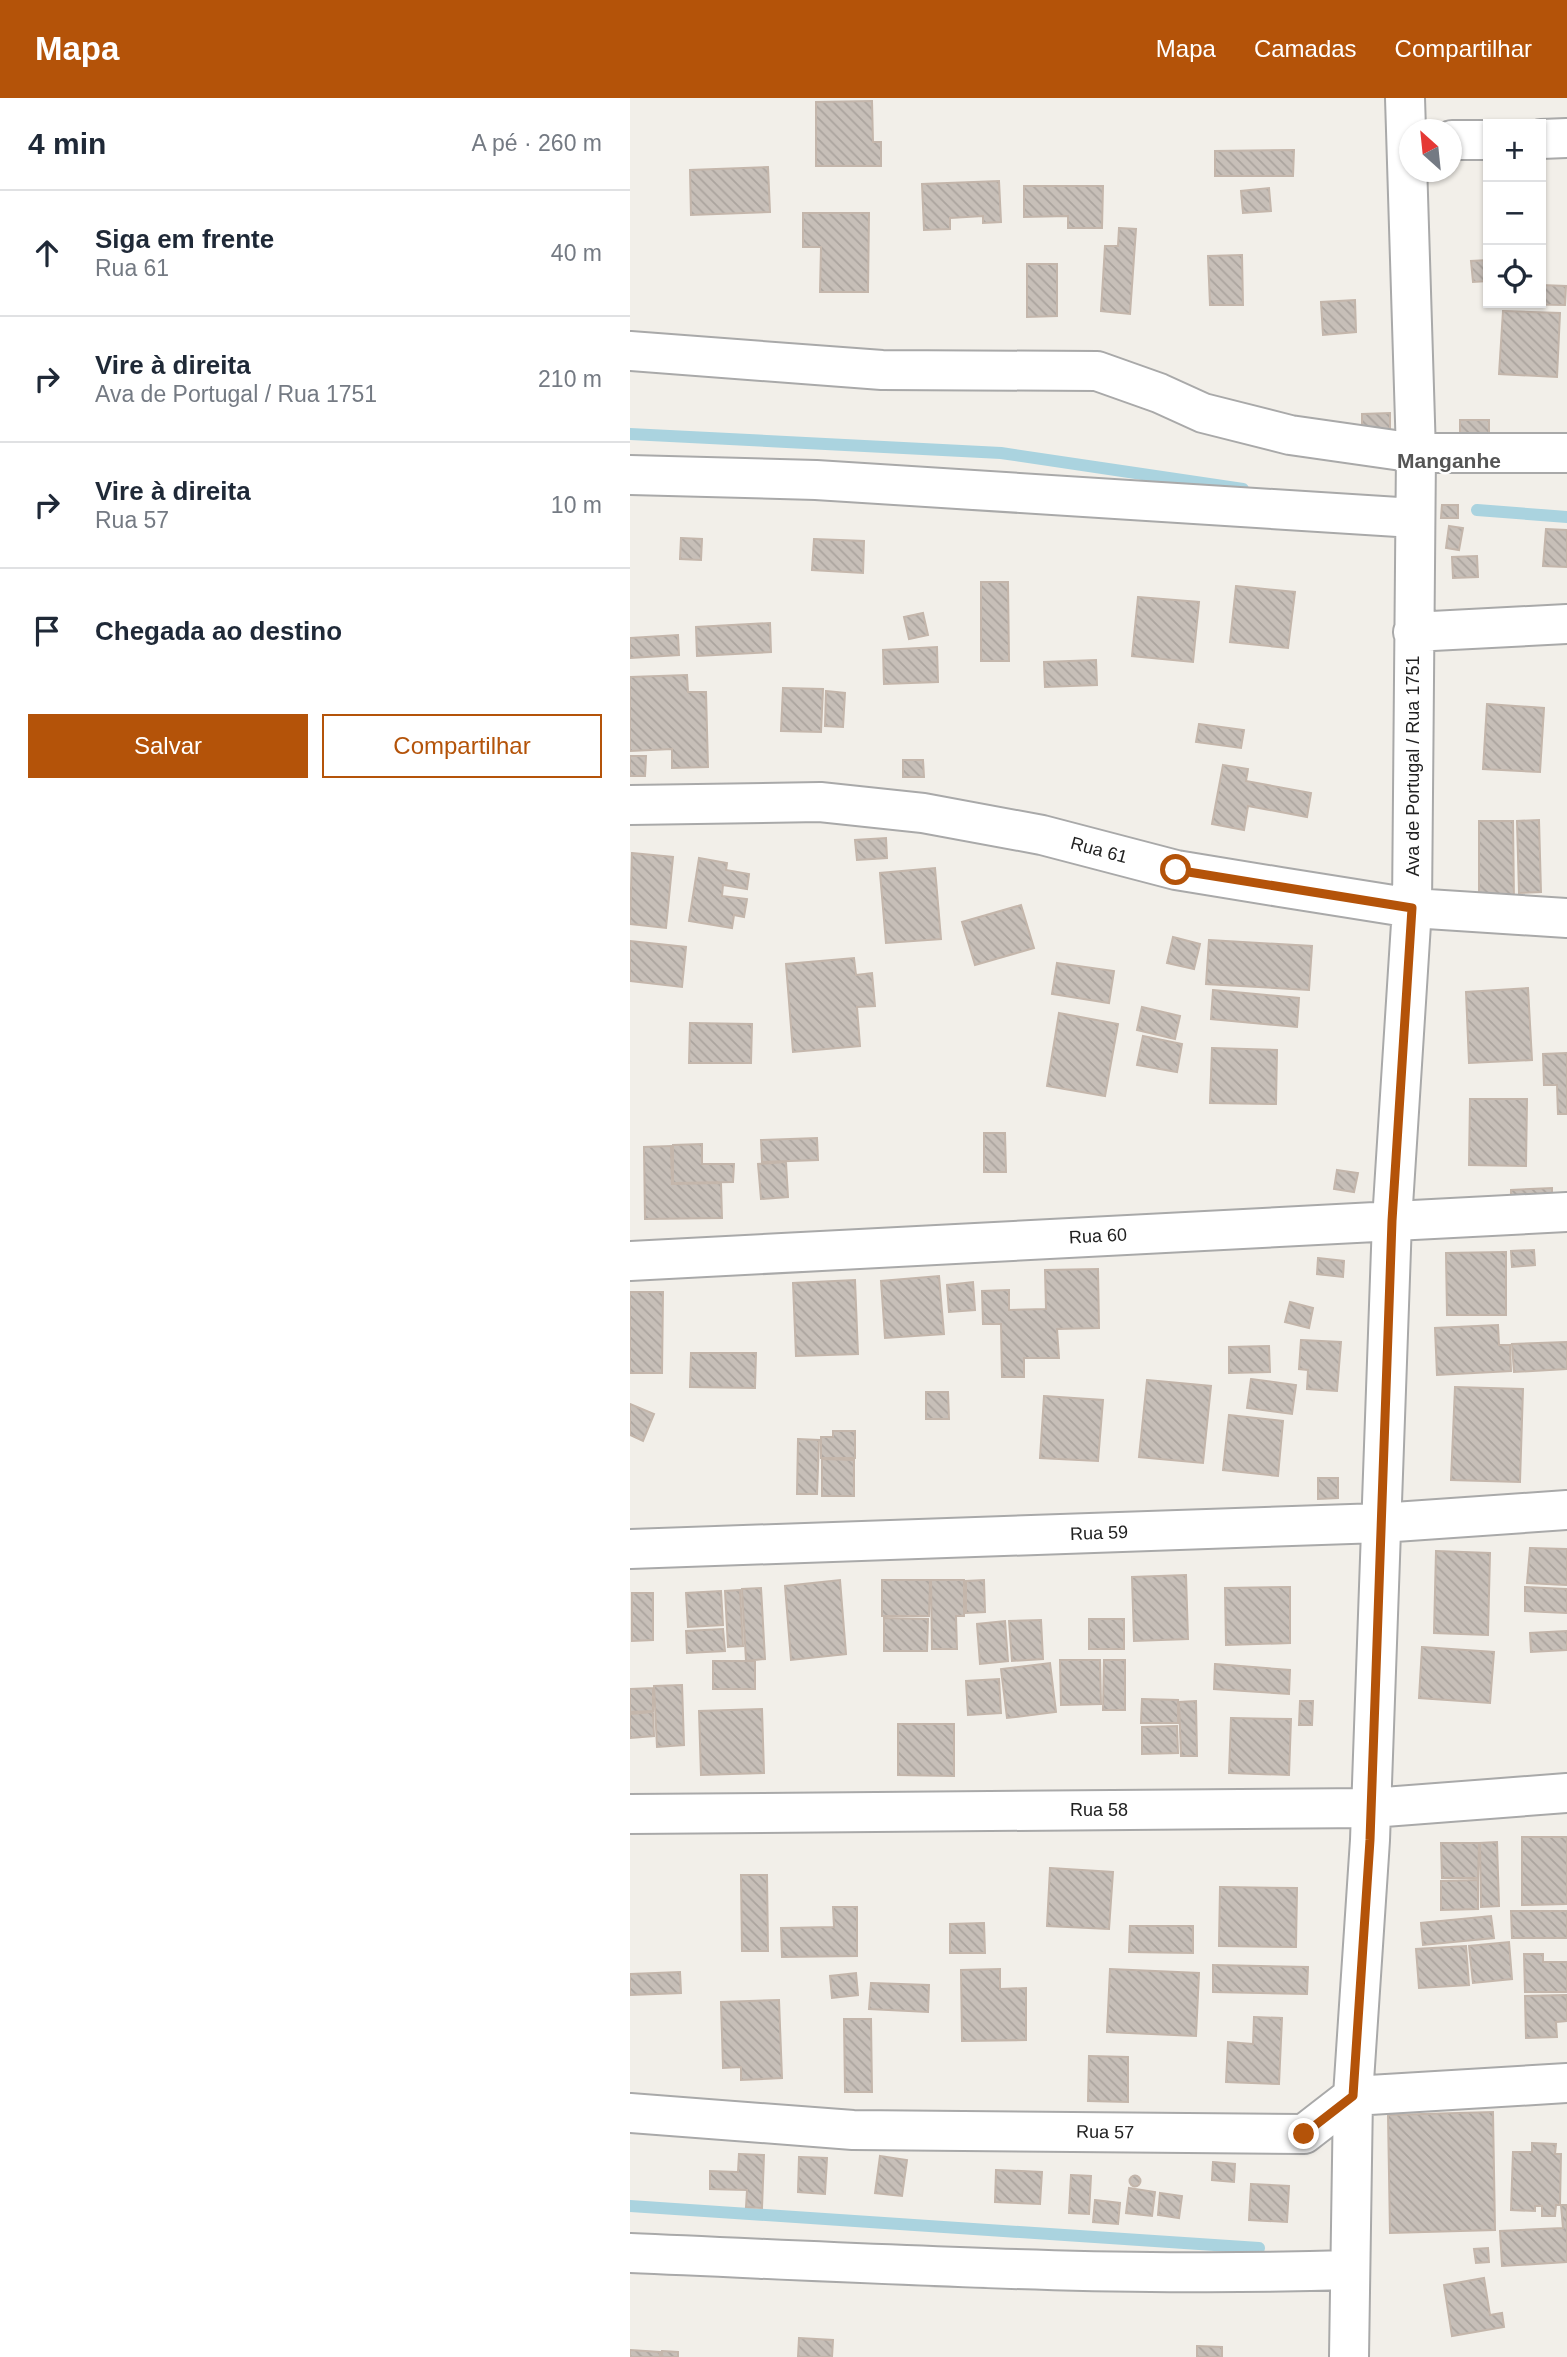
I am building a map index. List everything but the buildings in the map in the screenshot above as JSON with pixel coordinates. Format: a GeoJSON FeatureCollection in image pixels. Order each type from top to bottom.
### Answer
{"type":"FeatureCollection","features":[{"type":"Feature","properties":{"kind":"street","name":"Ava de Portugal / Rua 1751"},"geometry":{"type":"LineString","coordinates":[[1405,98],[1406,119]]}},
{"type":"Feature","properties":{"kind":"street"},"geometry":{"type":"LineString","coordinates":[[1546,139],[1567,138]]}},
{"type":"Feature","properties":{"kind":"street"},"geometry":{"type":"LineString","coordinates":[[1462,140],[1483,140]]}},
{"type":"Feature","properties":{"kind":"street","name":"Ava de Portugal / Rua 1751"},"geometry":{"type":"LineString","coordinates":[[1349,2357],[1353,2096],[1371,1808],[1392,1221],[1412,908],[1416,453],[1409,182]]}},
{"type":"Feature","properties":{"kind":"street"},"geometry":{"type":"LineString","coordinates":[[630,351],[882,370],[1097,370],[1203,413],[1290,435],[1416,453],[1567,453]]}},
{"type":"Feature","properties":{"kind":"street"},"geometry":{"type":"LineString","coordinates":[[630,475],[816,480],[1414,518]]}},
{"type":"Feature","properties":{"kind":"street"},"geometry":{"type":"LineString","coordinates":[[1413,632],[1567,624]]}},
{"type":"Feature","properties":{"kind":"street","name":"Rua 61"},"geometry":{"type":"LineString","coordinates":[[630,805],[820,802],[923,813],[1042,835],[1176,870],[1412,908],[1567,918]]}},
{"type":"Feature","properties":{"kind":"street","name":"Rua 60"},"geometry":{"type":"LineString","coordinates":[[630,1261],[1567,1212]]}},
{"type":"Feature","properties":{"kind":"street","name":"Rua 59"},"geometry":{"type":"LineString","coordinates":[[630,1549],[1380,1523],[1567,1510]]}},
{"type":"Feature","properties":{"kind":"street","name":"Rua 58"},"geometry":{"type":"LineString","coordinates":[[630,1814],[1371,1808],[1567,1793]]}},
{"type":"Feature","properties":{"kind":"street"},"geometry":{"type":"LineString","coordinates":[[1353,2096],[1567,2083]]}},
{"type":"Feature","properties":{"kind":"street","name":"Rua 57"},"geometry":{"type":"LineString","coordinates":[[630,2113],[853,2130],[1304,2134],[1353,2096]]}},
{"type":"Feature","properties":{"kind":"street"},"geometry":{"type":"LineString","coordinates":[[630,2253],[1050,2271],[1266,2273],[1349,2270]]}},
{"type":"Feature","properties":{"kind":"waterway"},"geometry":{"type":"LineString","coordinates":[[630,434],[1001,453],[1243,489]]}},
{"type":"Feature","properties":{"kind":"waterway"},"geometry":{"type":"LineString","coordinates":[[1477,510],[1567,517]]}},
{"type":"Feature","properties":{"kind":"waterway"},"geometry":{"type":"LineString","coordinates":[[630,2206],[1259,2248]]}},
{"type":"Feature","properties":{"kind":"district","name":"Manganhe"},"geometry":{"type":"Point","coordinates":[1449,460]}},
{"type":"Feature","properties":{"kind":"route"},"geometry":{"type":"LineString","coordinates":[[1176,870],[1412,908],[1392,1221],[1370,1840],[1353,2096],[1304,2134]]}}]}
